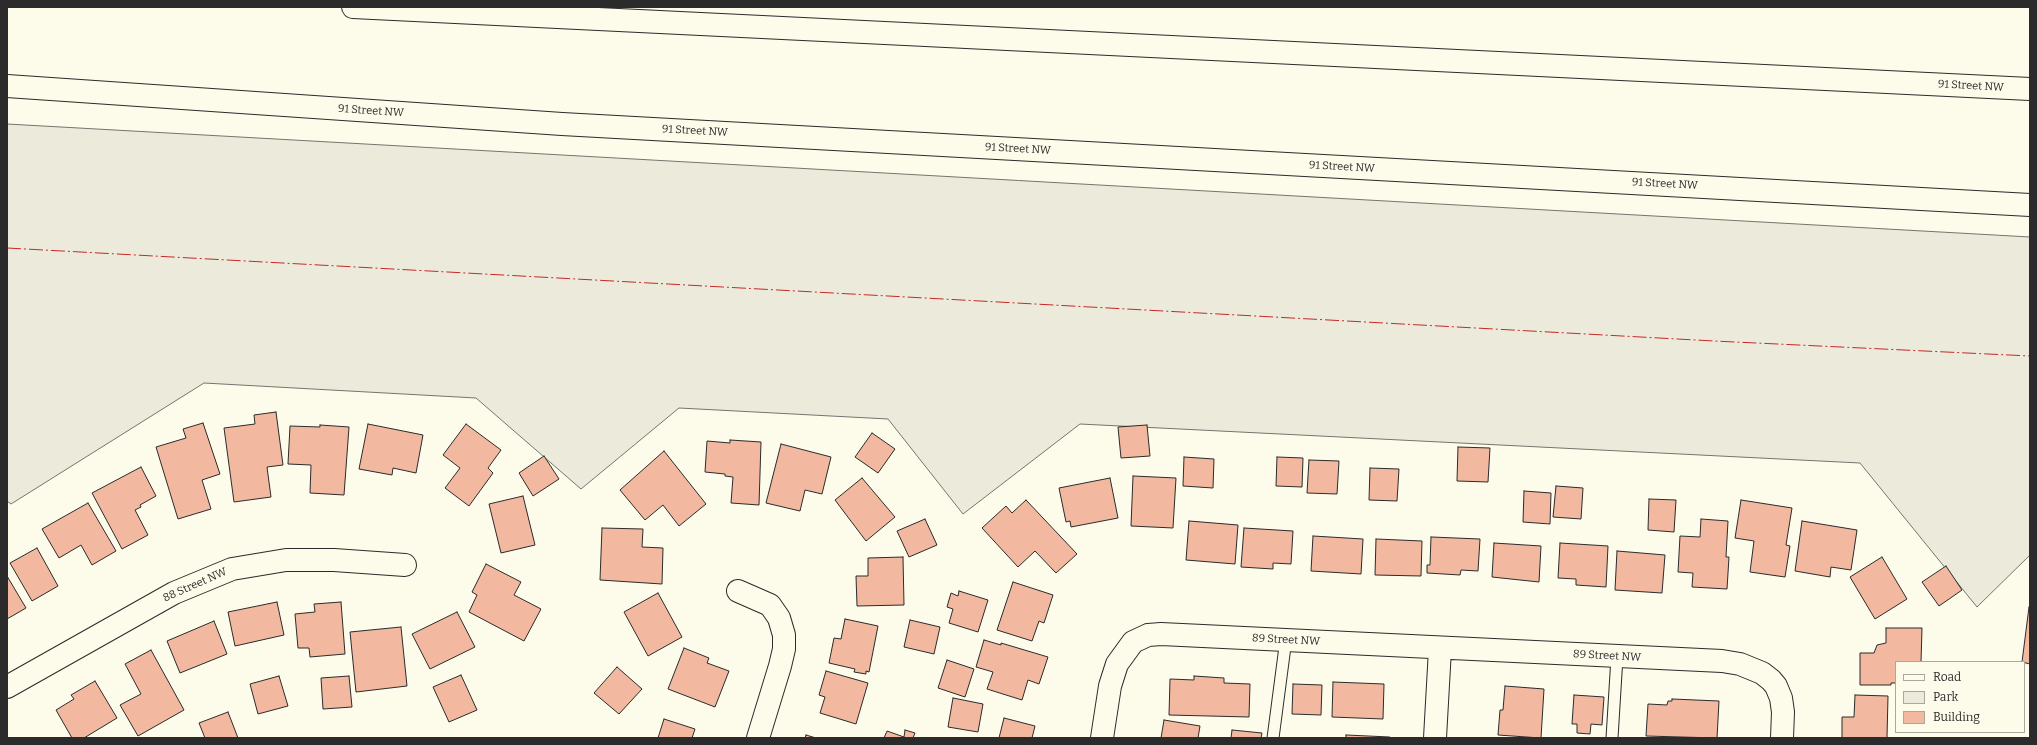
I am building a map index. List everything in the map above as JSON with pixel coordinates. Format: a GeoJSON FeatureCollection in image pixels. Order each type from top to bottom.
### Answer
{"type":"FeatureCollection","features":[{"type":"Feature","properties":{"kind":"main road","name":"91 Street NW"},"geometry":{"type":"LineString","coordinates":[[353,7],[2030,89]]}},
{"type":"Feature","properties":{"kind":"main road","name":"91 Street NW"},"geometry":{"type":"LineString","coordinates":[[7,86],[562,124],[2030,204]]}},
{"type":"Feature","properties":{"kind":"main road","name":"88 Street NW"},"geometry":{"type":"LineString","coordinates":[[7,687],[174,593],[232,569],[286,560],[334,560],[405,565]]}},
{"type":"Feature","properties":{"kind":"main road"},"geometry":{"type":"LineString","coordinates":[[738,591],[770,605],[779,618],[784,635],[784,650],[780,666],[758,738]]}},
{"type":"Feature","properties":{"kind":"main road","name":"89 Street NW"},"geometry":{"type":"LineString","coordinates":[[1102,738],[1113,675],[1124,652],[1133,642],[1148,635],[1161,634],[1286,639],[1734,663],[1754,669],[1771,680],[1781,698],[1783,712],[1782,738]]}},
{"type":"Feature","properties":{"kind":"main road"},"geometry":{"type":"LineString","coordinates":[[1435,738],[1440,648]]}},
{"type":"Feature","properties":{"kind":"lane"},"geometry":{"type":"LineString","coordinates":[[1273,738],[1286,639]]}},
{"type":"Feature","properties":{"kind":"lane"},"geometry":{"type":"LineString","coordinates":[[1612,738],[1617,657]]}},
{"type":"Feature","properties":{"kind":"green space"},"geometry":{"type":"Polygon","coordinates":[[[7,124],[2030,237],[2030,555],[1977,607],[1860,463],[1080,424],[963,514],[888,419],[679,408],[581,489],[476,398],[204,383],[11,504],[7,501],[7,124]]]}},
{"type":"Feature","properties":{"kind":"building"},"geometry":{"type":"Polygon","coordinates":[[[276,412],[283,465],[267,467],[271,497],[234,502],[224,428],[255,424],[254,415],[276,412]]]}},
{"type":"Feature","properties":{"kind":"building"},"geometry":{"type":"Polygon","coordinates":[[[203,423],[220,474],[202,480],[211,509],[178,519],[156,447],[186,438],[183,429],[203,423]]]}},
{"type":"Feature","properties":{"kind":"building"},"geometry":{"type":"Polygon","coordinates":[[[368,424],[423,435],[416,473],[393,468],[392,475],[359,469],[368,424]]]}},
{"type":"Feature","properties":{"kind":"building"},"geometry":{"type":"Polygon","coordinates":[[[466,424],[501,450],[488,468],[493,473],[469,506],[445,488],[460,468],[443,455],[466,424]]]}},
{"type":"Feature","properties":{"kind":"building"},"geometry":{"type":"Polygon","coordinates":[[[320,425],[349,427],[344,495],[310,493],[311,465],[288,464],[290,426],[320,427],[320,425]]]}},
{"type":"Feature","properties":{"kind":"building"},"geometry":{"type":"Polygon","coordinates":[[[1147,425],[1150,456],[1121,458],[1118,427],[1147,425]]]}},
{"type":"Feature","properties":{"kind":"building"},"geometry":{"type":"Polygon","coordinates":[[[872,433],[895,449],[878,473],[855,457],[872,433]]]}},
{"type":"Feature","properties":{"kind":"building"},"geometry":{"type":"Polygon","coordinates":[[[730,440],[761,442],[759,505],[731,503],[733,477],[725,476],[725,474],[705,472],[707,441],[730,443],[730,440]]]}},
{"type":"Feature","properties":{"kind":"building"},"geometry":{"type":"Polygon","coordinates":[[[781,444],[831,457],[822,494],[805,490],[800,511],[766,503],[781,444]]]}},
{"type":"Feature","properties":{"kind":"building"},"geometry":{"type":"Polygon","coordinates":[[[1458,447],[1490,448],[1488,482],[1457,481],[1458,447]]]}},
{"type":"Feature","properties":{"kind":"building"},"geometry":{"type":"Polygon","coordinates":[[[664,451],[706,504],[679,526],[663,505],[645,520],[620,490],[664,451]]]}},
{"type":"Feature","properties":{"kind":"building"},"geometry":{"type":"Polygon","coordinates":[[[544,456],[559,479],[533,496],[519,473],[544,456]]]}},
{"type":"Feature","properties":{"kind":"building"},"geometry":{"type":"Polygon","coordinates":[[[1184,457],[1214,459],[1213,488],[1183,486],[1184,457]]]}},
{"type":"Feature","properties":{"kind":"building"},"geometry":{"type":"Polygon","coordinates":[[[1277,457],[1303,458],[1302,487],[1276,486],[1277,457]]]}},
{"type":"Feature","properties":{"kind":"building"},"geometry":{"type":"Polygon","coordinates":[[[1309,460],[1339,461],[1337,494],[1307,493],[1309,460]]]}},
{"type":"Feature","properties":{"kind":"building"},"geometry":{"type":"Polygon","coordinates":[[[141,467],[156,496],[140,505],[141,507],[135,510],[148,535],[122,549],[92,493],[141,467]]]}},
{"type":"Feature","properties":{"kind":"building"},"geometry":{"type":"Polygon","coordinates":[[[1370,468],[1399,469],[1397,501],[1369,500],[1370,468]]]}},
{"type":"Feature","properties":{"kind":"building"},"geometry":{"type":"Polygon","coordinates":[[[1133,476],[1176,478],[1173,528],[1131,526],[1133,476]]]}},
{"type":"Feature","properties":{"kind":"building"},"geometry":{"type":"Polygon","coordinates":[[[862,478],[895,517],[866,541],[835,500],[862,478]]]}},
{"type":"Feature","properties":{"kind":"building"},"geometry":{"type":"Polygon","coordinates":[[[1110,478],[1118,518],[1071,527],[1070,521],[1066,522],[1059,488],[1110,478]]]}},
{"type":"Feature","properties":{"kind":"building"},"geometry":{"type":"Polygon","coordinates":[[[1556,486],[1583,488],[1581,519],[1553,517],[1556,486]]]}},
{"type":"Feature","properties":{"kind":"building"},"geometry":{"type":"Polygon","coordinates":[[[1524,491],[1551,493],[1550,524],[1523,522],[1524,491]]]}},
{"type":"Feature","properties":{"kind":"building"},"geometry":{"type":"Polygon","coordinates":[[[523,496],[535,545],[501,553],[489,504],[523,496]]]}},
{"type":"Feature","properties":{"kind":"building"},"geometry":{"type":"Polygon","coordinates":[[[1649,499],[1676,500],[1674,532],[1648,530],[1649,499]]]}},
{"type":"Feature","properties":{"kind":"building"},"geometry":{"type":"Polygon","coordinates":[[[1026,500],[1077,554],[1056,573],[1035,551],[1018,567],[982,528],[1006,506],[1012,513],[1026,500]]]}},
{"type":"Feature","properties":{"kind":"building"},"geometry":{"type":"Polygon","coordinates":[[[1741,500],[1792,508],[1786,545],[1790,546],[1785,577],[1750,572],[1754,541],[1735,538],[1741,500]]]}},
{"type":"Feature","properties":{"kind":"building"},"geometry":{"type":"Polygon","coordinates":[[[88,503],[116,551],[92,565],[81,545],[59,558],[42,529],[88,503]]]}},
{"type":"Feature","properties":{"kind":"building"},"geometry":{"type":"Polygon","coordinates":[[[925,519],[937,545],[909,557],[897,531],[925,519]]]}},
{"type":"Feature","properties":{"kind":"building"},"geometry":{"type":"Polygon","coordinates":[[[1701,519],[1728,521],[1726,557],[1729,557],[1727,589],[1692,587],[1693,573],[1678,572],[1680,536],[1700,537],[1701,519]]]}},
{"type":"Feature","properties":{"kind":"building"},"geometry":{"type":"Polygon","coordinates":[[[1189,521],[1238,525],[1235,564],[1186,560],[1189,521]]]}},
{"type":"Feature","properties":{"kind":"building"},"geometry":{"type":"Polygon","coordinates":[[[1802,521],[1857,530],[1851,570],[1831,567],[1830,577],[1795,571],[1802,521]]]}},
{"type":"Feature","properties":{"kind":"building"},"geometry":{"type":"Polygon","coordinates":[[[602,528],[643,529],[642,547],[663,548],[662,584],[600,580],[602,528]]]}},
{"type":"Feature","properties":{"kind":"building"},"geometry":{"type":"Polygon","coordinates":[[[1244,528],[1293,531],[1291,564],[1273,563],[1273,569],[1241,567],[1244,528]]]}},
{"type":"Feature","properties":{"kind":"building"},"geometry":{"type":"Polygon","coordinates":[[[1313,536],[1363,539],[1361,574],[1311,571],[1313,536]]]}},
{"type":"Feature","properties":{"kind":"building"},"geometry":{"type":"Polygon","coordinates":[[[1431,537],[1480,539],[1478,571],[1461,570],[1460,575],[1427,573],[1427,565],[1430,565],[1431,537]]]}},
{"type":"Feature","properties":{"kind":"building"},"geometry":{"type":"Polygon","coordinates":[[[1376,539],[1422,541],[1421,576],[1375,575],[1376,539]]]}},
{"type":"Feature","properties":{"kind":"building"},"geometry":{"type":"Polygon","coordinates":[[[1494,543],[1541,546],[1539,582],[1492,577],[1494,543]]]}},
{"type":"Feature","properties":{"kind":"building"},"geometry":{"type":"Polygon","coordinates":[[[1560,543],[1608,546],[1606,587],[1576,585],[1576,579],[1558,578],[1560,543]]]}},
{"type":"Feature","properties":{"kind":"building"},"geometry":{"type":"Polygon","coordinates":[[[37,548],[58,586],[32,601],[10,563],[37,548]]]}},
{"type":"Feature","properties":{"kind":"building"},"geometry":{"type":"Polygon","coordinates":[[[1617,551],[1665,555],[1662,593],[1615,590],[1617,551]]]}},
{"type":"Feature","properties":{"kind":"building"},"geometry":{"type":"Polygon","coordinates":[[[903,557],[904,605],[857,606],[856,576],[868,576],[868,558],[903,557]]]}},
{"type":"Feature","properties":{"kind":"building"},"geometry":{"type":"Polygon","coordinates":[[[1882,557],[1907,599],[1875,619],[1850,577],[1882,557]]]}},
{"type":"Feature","properties":{"kind":"building"},"geometry":{"type":"Polygon","coordinates":[[[486,564],[521,582],[514,595],[541,609],[524,641],[469,612],[477,595],[472,592],[486,564]]]}},
{"type":"Feature","properties":{"kind":"building"},"geometry":{"type":"Polygon","coordinates":[[[1946,566],[1962,590],[1939,606],[1922,582],[1946,566]]]}},
{"type":"Feature","properties":{"kind":"building"},"geometry":{"type":"Polygon","coordinates":[[[7,576],[26,608],[7,619],[7,576]]]}},
{"type":"Feature","properties":{"kind":"building"},"geometry":{"type":"Polygon","coordinates":[[[1013,582],[1053,595],[1044,623],[1039,621],[1032,641],[997,630],[1013,582]]]}},
{"type":"Feature","properties":{"kind":"building"},"geometry":{"type":"Polygon","coordinates":[[[959,591],[988,600],[978,632],[949,623],[953,609],[947,607],[951,593],[958,596],[959,591]]]}},
{"type":"Feature","properties":{"kind":"building"},"geometry":{"type":"Polygon","coordinates":[[[658,593],[682,637],[648,656],[624,612],[658,593]]]}},
{"type":"Feature","properties":{"kind":"building"},"geometry":{"type":"Polygon","coordinates":[[[277,602],[284,635],[235,646],[228,612],[277,602]]]}},
{"type":"Feature","properties":{"kind":"building"},"geometry":{"type":"Polygon","coordinates":[[[341,602],[345,654],[310,657],[309,648],[298,648],[295,614],[315,612],[314,604],[341,602]]]}},
{"type":"Feature","properties":{"kind":"building"},"geometry":{"type":"Polygon","coordinates":[[[2029,607],[2030,607],[2030,664],[2022,661],[2029,607]]]}},
{"type":"Feature","properties":{"kind":"building"},"geometry":{"type":"Polygon","coordinates":[[[457,612],[475,647],[430,669],[412,634],[457,612]]]}},
{"type":"Feature","properties":{"kind":"building"},"geometry":{"type":"Polygon","coordinates":[[[845,619],[878,626],[869,672],[866,671],[866,674],[854,672],[855,669],[829,663],[834,638],[841,639],[845,619]]]}},
{"type":"Feature","properties":{"kind":"building"},"geometry":{"type":"Polygon","coordinates":[[[910,620],[940,627],[934,654],[904,647],[910,620]]]}},
{"type":"Feature","properties":{"kind":"building"},"geometry":{"type":"Polygon","coordinates":[[[214,621],[227,654],[180,673],[167,641],[214,621]]]}},
{"type":"Feature","properties":{"kind":"building"},"geometry":{"type":"Polygon","coordinates":[[[401,627],[407,686],[356,692],[350,632],[401,627]]]}},
{"type":"Feature","properties":{"kind":"building"},"geometry":{"type":"Polygon","coordinates":[[[1886,628],[1922,628],[1921,661],[1895,661],[1895,683],[1891,683],[1891,685],[1860,685],[1860,653],[1874,653],[1877,645],[1886,643],[1886,628]]]}},
{"type":"Feature","properties":{"kind":"building"},"geometry":{"type":"Polygon","coordinates":[[[984,640],[1001,645],[1001,643],[1048,657],[1039,684],[1028,680],[1022,700],[987,689],[993,672],[976,667],[984,640]]]}},
{"type":"Feature","properties":{"kind":"building"},"geometry":{"type":"Polygon","coordinates":[[[684,648],[709,658],[707,663],[729,671],[715,707],[668,689],[684,648]]]}},
{"type":"Feature","properties":{"kind":"building"},"geometry":{"type":"Polygon","coordinates":[[[151,650],[184,710],[138,736],[120,705],[141,694],[125,664],[151,650]]]}},
{"type":"Feature","properties":{"kind":"building"},"geometry":{"type":"Polygon","coordinates":[[[947,660],[974,669],[965,697],[938,688],[947,660]]]}},
{"type":"Feature","properties":{"kind":"building"},"geometry":{"type":"Polygon","coordinates":[[[617,667],[642,689],[619,714],[594,693],[617,667]]]}},
{"type":"Feature","properties":{"kind":"building"},"geometry":{"type":"Polygon","coordinates":[[[826,671],[868,683],[856,724],[820,713],[825,697],[819,695],[826,671]]]}},
{"type":"Feature","properties":{"kind":"building"},"geometry":{"type":"Polygon","coordinates":[[[461,675],[477,710],[449,722],[433,687],[461,675]]]}},
{"type":"Feature","properties":{"kind":"building"},"geometry":{"type":"Polygon","coordinates":[[[279,676],[288,706],[258,714],[250,684],[279,676]]]}},
{"type":"Feature","properties":{"kind":"building"},"geometry":{"type":"Polygon","coordinates":[[[349,676],[352,707],[323,709],[321,678],[349,676]]]}},
{"type":"Feature","properties":{"kind":"building"},"geometry":{"type":"Polygon","coordinates":[[[1194,676],[1224,678],[1224,683],[1250,684],[1249,717],[1169,715],[1170,679],[1194,680],[1194,676]]]}},
{"type":"Feature","properties":{"kind":"building"},"geometry":{"type":"Polygon","coordinates":[[[95,681],[117,718],[84,738],[72,738],[56,710],[74,699],[71,695],[95,681]]]}},
{"type":"Feature","properties":{"kind":"building"},"geometry":{"type":"Polygon","coordinates":[[[1333,682],[1384,684],[1383,719],[1332,717],[1333,682]]]}},
{"type":"Feature","properties":{"kind":"building"},"geometry":{"type":"Polygon","coordinates":[[[1293,684],[1322,685],[1321,715],[1292,714],[1293,684]]]}},
{"type":"Feature","properties":{"kind":"building"},"geometry":{"type":"Polygon","coordinates":[[[1505,686],[1544,689],[1541,738],[1498,735],[1500,710],[1503,710],[1505,686]]]}},
{"type":"Feature","properties":{"kind":"building"},"geometry":{"type":"Polygon","coordinates":[[[1574,695],[1604,697],[1602,725],[1591,724],[1590,734],[1577,733],[1577,724],[1572,724],[1574,695]]]}},
{"type":"Feature","properties":{"kind":"building"},"geometry":{"type":"Polygon","coordinates":[[[1855,695],[1888,696],[1887,738],[1842,738],[1842,717],[1854,717],[1855,695]]]}},
{"type":"Feature","properties":{"kind":"building"},"geometry":{"type":"Polygon","coordinates":[[[953,698],[983,704],[978,732],[948,727],[953,698]]]}},
{"type":"Feature","properties":{"kind":"building"},"geometry":{"type":"Polygon","coordinates":[[[1672,699],[1719,701],[1717,738],[1646,736],[1648,704],[1667,705],[1668,701],[1672,701],[1672,699]]]}},
{"type":"Feature","properties":{"kind":"building"},"geometry":{"type":"Polygon","coordinates":[[[228,712],[238,738],[205,738],[199,723],[228,712]]]}},
{"type":"Feature","properties":{"kind":"building"},"geometry":{"type":"Polygon","coordinates":[[[1004,718],[1035,726],[1032,738],[999,738],[1004,718]]]}},
{"type":"Feature","properties":{"kind":"building"},"geometry":{"type":"Polygon","coordinates":[[[664,719],[695,729],[692,738],[658,738],[664,719]]]}},
{"type":"Feature","properties":{"kind":"building"},"geometry":{"type":"Polygon","coordinates":[[[1164,720],[1200,726],[1198,738],[1161,738],[1164,720]]]}},
{"type":"Feature","properties":{"kind":"building"},"geometry":{"type":"Polygon","coordinates":[[[905,730],[915,733],[913,738],[884,738],[887,731],[904,737],[905,730]]]}},
{"type":"Feature","properties":{"kind":"building"},"geometry":{"type":"Polygon","coordinates":[[[1232,730],[1262,733],[1261,738],[1231,738],[1232,730]]]}},
{"type":"Feature","properties":{"kind":"building"},"geometry":{"type":"Polygon","coordinates":[[[806,735],[816,738],[805,738],[806,735]]]}},
{"type":"Feature","properties":{"kind":"building"},"geometry":{"type":"Polygon","coordinates":[[[1346,735],[1390,737],[1390,738],[1346,738],[1346,735]]]}},
{"type":"Feature","properties":{"kind":"power"},"geometry":{"type":"LineString","coordinates":[[7,248],[1714,341],[2030,356]]}}]}
